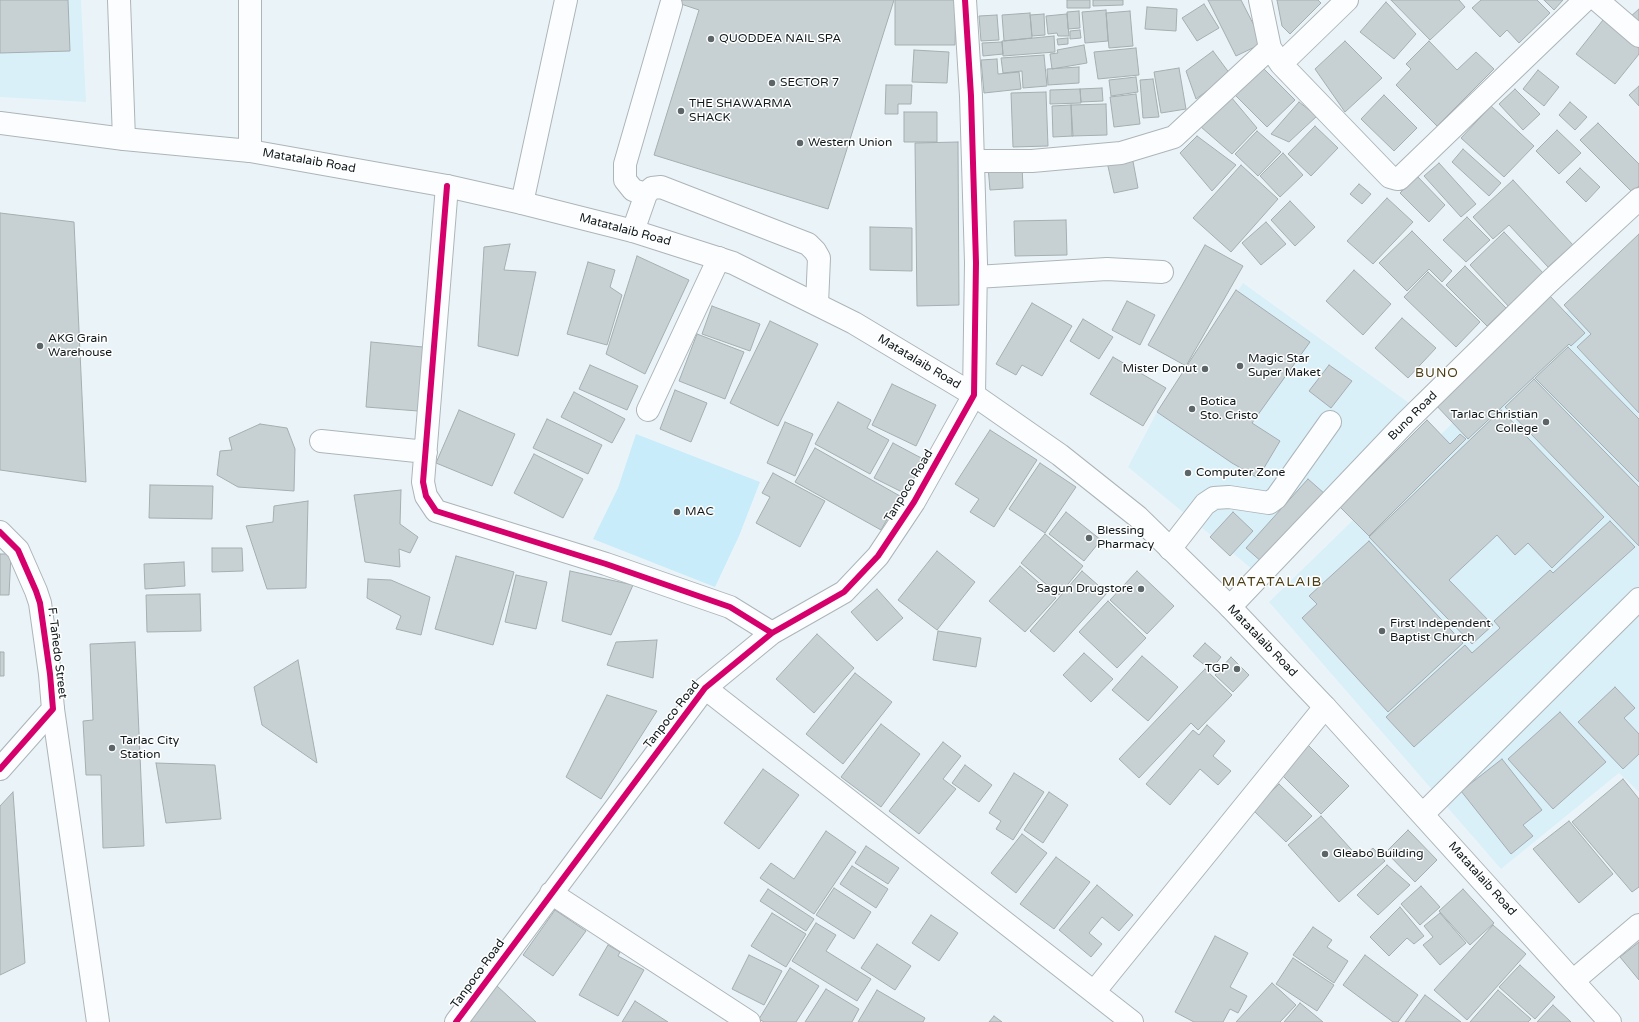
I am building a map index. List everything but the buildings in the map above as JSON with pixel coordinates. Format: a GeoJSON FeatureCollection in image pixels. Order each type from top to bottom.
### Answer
{"type":"FeatureCollection","features":[{"type":"Feature","properties":{"kind":"street"},"geometry":{"type":"LineString","coordinates":[[118,0],[124,138]]}},
{"type":"Feature","properties":{"kind":"street"},"geometry":{"type":"LineString","coordinates":[[250,0],[250,151]]}},
{"type":"Feature","properties":{"kind":"street"},"geometry":{"type":"LineString","coordinates":[[522,203],[566,0]]}},
{"type":"Feature","properties":{"kind":"street"},"geometry":{"type":"LineString","coordinates":[[965,0],[971,96],[976,277],[974,395]]}},
{"type":"Feature","properties":{"kind":"street"},"geometry":{"type":"LineString","coordinates":[[1260,0],[1275,56],[1390,177],[1399,179],[1585,0]]}},
{"type":"Feature","properties":{"kind":"street"},"geometry":{"type":"LineString","coordinates":[[973,161],[1032,161],[1121,153],[1174,136],[1347,0]]}},
{"type":"Feature","properties":{"kind":"street"},"geometry":{"type":"LineString","coordinates":[[1597,0],[1639,36]]}},
{"type":"Feature","properties":{"kind":"street"},"geometry":{"type":"LineString","coordinates":[[646,194],[632,190],[625,180],[625,164],[671,5]]}},
{"type":"Feature","properties":{"kind":"street","name":"Matatalaib Road"},"geometry":{"type":"LineString","coordinates":[[0,123],[250,151],[447,186],[522,203],[632,231],[719,258],[854,323],[974,395],[1060,455],[1138,517],[1230,608],[1325,707],[1610,1022]]}},
{"type":"Feature","properties":{"kind":"street"},"geometry":{"type":"LineString","coordinates":[[447,186],[424,482],[426,496],[436,511],[606,564],[730,608],[772,633]]}},
{"type":"Feature","properties":{"kind":"street"},"geometry":{"type":"LineString","coordinates":[[632,231],[646,194],[652,188],[661,187],[808,244],[816,251],[819,258],[817,304]]}},
{"type":"Feature","properties":{"kind":"street","name":"Buno Road"},"geometry":{"type":"LineString","coordinates":[[1230,608],[1406,422],[1548,283],[1639,199]]}},
{"type":"Feature","properties":{"kind":"street"},"geometry":{"type":"LineString","coordinates":[[648,410],[719,258]]}},
{"type":"Feature","properties":{"kind":"street"},"geometry":{"type":"LineString","coordinates":[[976,277],[1106,269],[1162,272]]}},
{"type":"Feature","properties":{"kind":"street","name":"Tanpoco Road"},"geometry":{"type":"LineString","coordinates":[[456,1022],[705,688],[772,633],[844,592],[878,556],[914,502],[974,395]]}},
{"type":"Feature","properties":{"kind":"street"},"geometry":{"type":"LineString","coordinates":[[1170,549],[1206,504],[1214,498],[1229,497],[1269,503],[1276,498],[1330,422]]}},
{"type":"Feature","properties":{"kind":"street"},"geometry":{"type":"LineString","coordinates":[[321,441],[426,452]]}},
{"type":"Feature","properties":{"kind":"street","name":"F. Tañedo Street"},"geometry":{"type":"LineString","coordinates":[[0,532],[18,550],[36,590],[40,604],[53,708],[0,769]]}},
{"type":"Feature","properties":{"kind":"street"},"geometry":{"type":"LineString","coordinates":[[1423,814],[1639,598]]}},
{"type":"Feature","properties":{"kind":"street"},"geometry":{"type":"LineString","coordinates":[[705,688],[1132,1022]]}},
{"type":"Feature","properties":{"kind":"street"},"geometry":{"type":"LineString","coordinates":[[1094,992],[1325,707]]}},
{"type":"Feature","properties":{"kind":"street"},"geometry":{"type":"LineString","coordinates":[[53,708],[98,1022]]}},
{"type":"Feature","properties":{"kind":"street"},"geometry":{"type":"LineString","coordinates":[[551,893],[749,1022]]}},
{"type":"Feature","properties":{"kind":"street"},"geometry":{"type":"LineString","coordinates":[[1573,981],[1639,925]]}},
{"type":"Feature","properties":{"kind":"shaded area"},"geometry":{"type":"Polygon","coordinates":[[[0,0],[81,0],[86,102],[0,97],[0,0]]]}},
{"type":"Feature","properties":{"kind":"shaded area","name":"Tarlac Christian College"},"geometry":{"type":"Polygon","coordinates":[[[1639,241],[1639,792],[1619,773],[1501,869],[1269,602],[1639,241]]]}},
{"type":"Feature","properties":{"kind":"shaded area"},"geometry":{"type":"Polygon","coordinates":[[[1243,283],[1416,408],[1258,574],[1128,467],[1157,412],[1243,283]]]}},
{"type":"Feature","properties":{"kind":"shaded area","name":"MAC"},"geometry":{"type":"Polygon","coordinates":[[[636,434],[760,482],[739,536],[715,587],[593,539],[618,488],[636,434]]]}},
{"type":"Feature","properties":{"kind":"cycle path"},"geometry":{"type":"LineString","coordinates":[[456,1022],[705,688],[772,633],[844,592],[878,556],[914,502],[974,395],[976,263],[971,96],[965,0]]}},
{"type":"Feature","properties":{"kind":"cycle path"},"geometry":{"type":"LineString","coordinates":[[447,186],[423,482],[426,496],[436,511],[606,564],[730,607],[772,633]]}},
{"type":"Feature","properties":{"kind":"cycle path"},"geometry":{"type":"LineString","coordinates":[[0,532],[18,550],[40,603],[50,674],[53,709],[0,769]]}},
{"type":"Feature","properties":{"kind":"place","name":"QUODDEA NAIL SPA"},"geometry":{"type":"Point","coordinates":[711,39]}},
{"type":"Feature","properties":{"kind":"place","name":"SECTOR 7"},"geometry":{"type":"Point","coordinates":[772,83]}},
{"type":"Feature","properties":{"kind":"place","name":"THE SHAWARMA SHACK"},"geometry":{"type":"Point","coordinates":[681,111]}},
{"type":"Feature","properties":{"kind":"place","name":"Western Union"},"geometry":{"type":"Point","coordinates":[800,143]}},
{"type":"Feature","properties":{"kind":"place","name":"AKG Grain Warehouse"},"geometry":{"type":"Point","coordinates":[40,346]}},
{"type":"Feature","properties":{"kind":"place","name":"Magic Star Super Maket"},"geometry":{"type":"Point","coordinates":[1240,366]}},
{"type":"Feature","properties":{"kind":"place","name":"Mister Donut"},"geometry":{"type":"Point","coordinates":[1205,369]}},
{"type":"Feature","properties":{"kind":"place","name":"Botica Sto. Cristo"},"geometry":{"type":"Point","coordinates":[1192,409]}},
{"type":"Feature","properties":{"kind":"place","name":"Tarlac Christian College"},"geometry":{"type":"Point","coordinates":[1546,422]}},
{"type":"Feature","properties":{"kind":"place","name":"Computer Zone"},"geometry":{"type":"Point","coordinates":[1188,473]}},
{"type":"Feature","properties":{"kind":"place","name":"MAC"},"geometry":{"type":"Point","coordinates":[677,512]}},
{"type":"Feature","properties":{"kind":"place","name":"Blessing Pharmacy"},"geometry":{"type":"Point","coordinates":[1089,538]}},
{"type":"Feature","properties":{"kind":"place","name":"Sagun Drugstore"},"geometry":{"type":"Point","coordinates":[1141,589]}},
{"type":"Feature","properties":{"kind":"place","name":"First Independent Baptist Church"},"geometry":{"type":"Point","coordinates":[1382,631]}},
{"type":"Feature","properties":{"kind":"place","name":"TGP"},"geometry":{"type":"Point","coordinates":[1237,669]}},
{"type":"Feature","properties":{"kind":"place","name":"Tarlac City Station"},"geometry":{"type":"Point","coordinates":[112,748]}},
{"type":"Feature","properties":{"kind":"place","name":"Gleabo Building"},"geometry":{"type":"Point","coordinates":[1325,854]}},
{"type":"Feature","properties":{"kind":"district","name":"BUNO"},"geometry":{"type":"Point","coordinates":[1437,374]}},
{"type":"Feature","properties":{"kind":"district","name":"MATATALAIB"},"geometry":{"type":"Point","coordinates":[1272,582]}}]}
